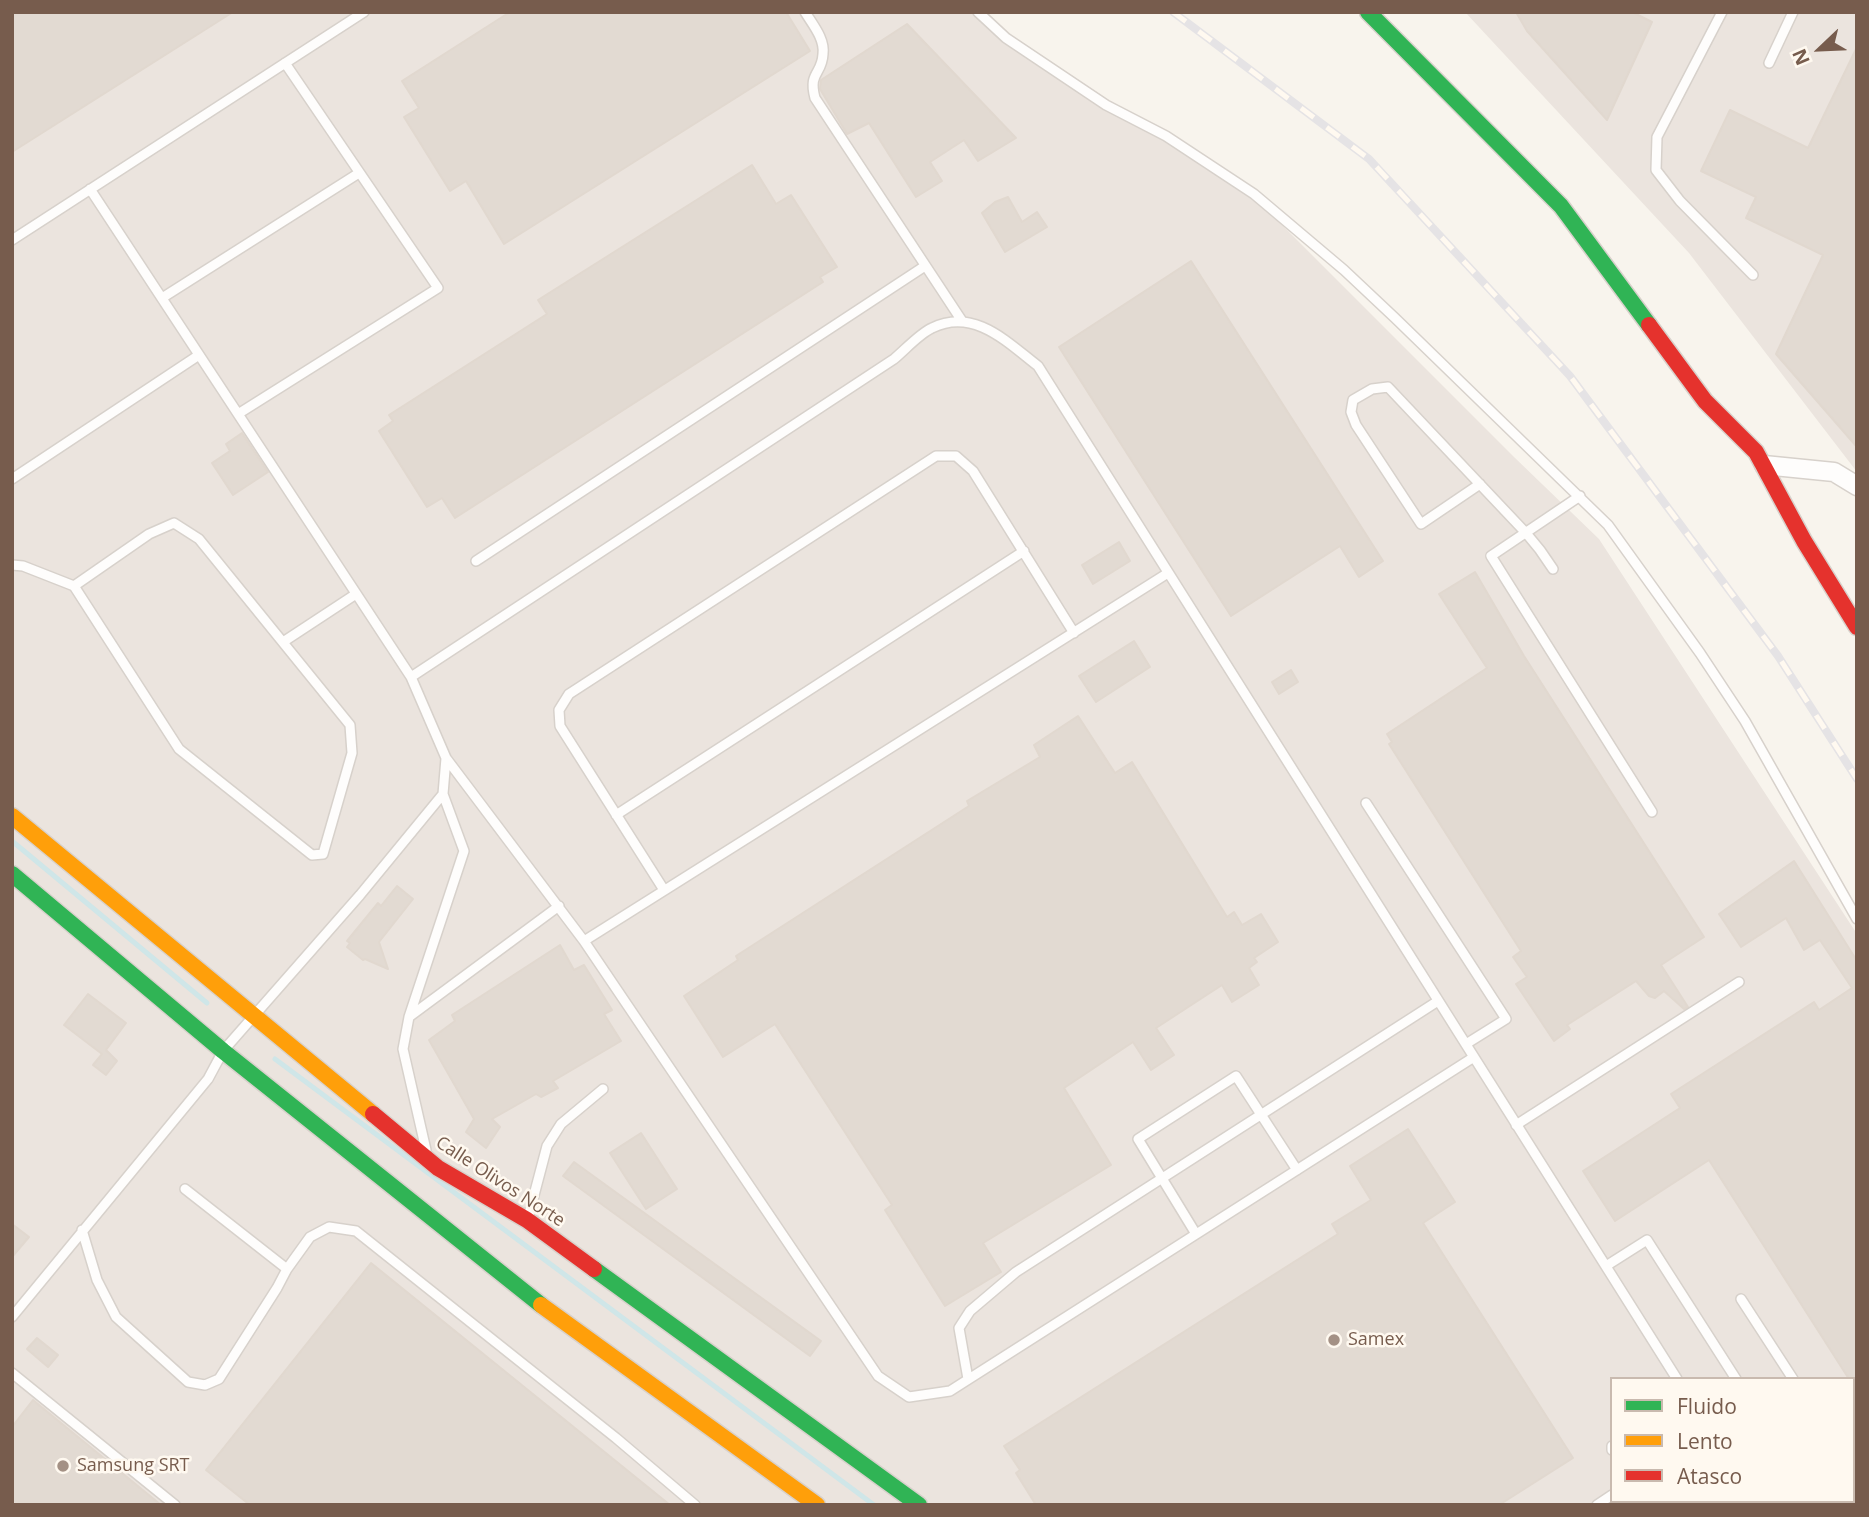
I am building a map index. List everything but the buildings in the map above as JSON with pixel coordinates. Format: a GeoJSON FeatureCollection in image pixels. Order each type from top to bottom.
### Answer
{"type":"FeatureCollection","features":[{"type":"Feature","properties":{"kind":"main road"},"geometry":{"type":"LineString","coordinates":[[1368,12],[1561,206],[1705,401],[1756,452],[1804,541],[1857,627]]}},
{"type":"Feature","properties":{"kind":"main road","name":"Calle Olivos Norte"},"geometry":{"type":"LineString","coordinates":[[12,816],[428,1158],[460,1182],[527,1220],[919,1505]]}},
{"type":"Feature","properties":{"kind":"main road"},"geometry":{"type":"LineString","coordinates":[[12,874],[223,1051],[580,1335],[817,1505]]}},
{"type":"Feature","properties":{"kind":"street"},"geometry":{"type":"LineString","coordinates":[[1764,465],[1834,472],[1857,486]]}},
{"type":"Feature","properties":{"kind":"lane"},"geometry":{"type":"LineString","coordinates":[[12,240],[364,12]]}},
{"type":"Feature","properties":{"kind":"lane"},"geometry":{"type":"LineString","coordinates":[[805,12],[820,36],[823,54],[811,83],[815,98],[962,321]]}},
{"type":"Feature","properties":{"kind":"lane"},"geometry":{"type":"LineString","coordinates":[[978,12],[1006,38],[1084,90],[1166,136],[1254,194],[1352,278],[1580,496],[1608,526],[1745,722],[1857,919]]}},
{"type":"Feature","properties":{"kind":"lane"},"geometry":{"type":"LineString","coordinates":[[1722,12],[1657,137],[1656,170],[1680,201],[1753,275]]}},
{"type":"Feature","properties":{"kind":"lane"},"geometry":{"type":"LineString","coordinates":[[1769,63],[1793,12]]}},
{"type":"Feature","properties":{"kind":"lane"},"geometry":{"type":"LineString","coordinates":[[238,414],[438,288],[285,64]]}},
{"type":"Feature","properties":{"kind":"lane"},"geometry":{"type":"LineString","coordinates":[[162,298],[359,173]]}},
{"type":"Feature","properties":{"kind":"lane"},"geometry":{"type":"LineString","coordinates":[[90,189],[411,677],[446,758],[584,941],[877,1376],[909,1397],[950,1391],[1474,1057]]}},
{"type":"Feature","properties":{"kind":"lane"},"geometry":{"type":"LineString","coordinates":[[476,561],[925,266]]}},
{"type":"Feature","properties":{"kind":"lane"},"geometry":{"type":"LineString","coordinates":[[411,677],[894,359],[933,327],[962,321],[990,329],[1038,366],[1676,1377]]}},
{"type":"Feature","properties":{"kind":"lane"},"geometry":{"type":"LineString","coordinates":[[12,479],[200,355]]}},
{"type":"Feature","properties":{"kind":"lane"},"geometry":{"type":"LineString","coordinates":[[1480,484],[1421,524],[1356,425],[1351,412],[1353,400],[1372,388],[1388,387],[1480,484],[1526,533],[1553,569]]}},
{"type":"Feature","properties":{"kind":"lane"},"geometry":{"type":"LineString","coordinates":[[664,890],[560,726],[559,710],[569,694],[924,463],[936,456],[956,456],[973,471],[1074,633]]}},
{"type":"Feature","properties":{"kind":"lane"},"geometry":{"type":"LineString","coordinates":[[1580,496],[1491,556],[1652,812]]}},
{"type":"Feature","properties":{"kind":"lane"},"geometry":{"type":"LineString","coordinates":[[12,565],[23,566],[74,586],[179,749],[312,855],[323,854],[352,753],[351,725],[199,539],[174,523],[149,534],[74,586]]}},
{"type":"Feature","properties":{"kind":"lane"},"geometry":{"type":"LineString","coordinates":[[616,815],[1024,551]]}},
{"type":"Feature","properties":{"kind":"lane"},"geometry":{"type":"LineString","coordinates":[[584,941],[1168,573]]}},
{"type":"Feature","properties":{"kind":"lane"},"geometry":{"type":"LineString","coordinates":[[283,642],[356,594]]}},
{"type":"Feature","properties":{"kind":"lane"},"geometry":{"type":"LineString","coordinates":[[428,1158],[403,1049],[409,1017],[464,851],[443,794],[446,758]]}},
{"type":"Feature","properties":{"kind":"lane"},"geometry":{"type":"LineString","coordinates":[[12,1317],[208,1079],[223,1051],[360,895],[443,794]]}},
{"type":"Feature","properties":{"kind":"lane"},"geometry":{"type":"LineString","coordinates":[[1366,803],[1506,1019],[1466,1044]]}},
{"type":"Feature","properties":{"kind":"lane"},"geometry":{"type":"LineString","coordinates":[[409,1017],[559,906]]}},
{"type":"Feature","properties":{"kind":"lane"},"geometry":{"type":"LineString","coordinates":[[1517,1125],[1740,982]]}},
{"type":"Feature","properties":{"kind":"lane"},"geometry":{"type":"LineString","coordinates":[[968,1379],[959,1328],[970,1311],[1016,1272],[1438,1001]]}},
{"type":"Feature","properties":{"kind":"lane"},"geometry":{"type":"LineString","coordinates":[[1196,1234],[1138,1139],[1236,1076],[1297,1170]]}},
{"type":"Feature","properties":{"kind":"lane"},"geometry":{"type":"LineString","coordinates":[[527,1220],[547,1146],[561,1124],[603,1088]]}},
{"type":"Feature","properties":{"kind":"lane"},"geometry":{"type":"LineString","coordinates":[[185,1189],[286,1269]]}},
{"type":"Feature","properties":{"kind":"lane"},"geometry":{"type":"LineString","coordinates":[[82,1230],[97,1280],[116,1317],[188,1382],[205,1385],[219,1380],[277,1289],[286,1269],[310,1237],[329,1227],[356,1231],[616,1438],[695,1505]]}},
{"type":"Feature","properties":{"kind":"lane"},"geometry":{"type":"LineString","coordinates":[[1606,1266],[1647,1240],[1735,1377]]}},
{"type":"Feature","properties":{"kind":"lane"},"geometry":{"type":"LineString","coordinates":[[1741,1299],[1792,1377]]}},
{"type":"Feature","properties":{"kind":"lane"},"geometry":{"type":"LineString","coordinates":[[12,1373],[175,1505]]}},
{"type":"Feature","properties":{"kind":"shaded area"},"geometry":{"type":"Polygon","coordinates":[[[12,12],[977,12],[1253,196],[1599,539],[1857,934],[1857,1453],[1855,1454],[1855,1377],[1610,1377],[1610,1503],[1780,1503],[1777,1505],[12,1505],[12,12]]]}},
{"type":"Feature","properties":{"kind":"shaded area"},"geometry":{"type":"Polygon","coordinates":[[[1465,12],[1857,12],[1857,472],[1689,253],[1465,12]]]}},
{"type":"Feature","properties":{"kind":"waterway"},"geometry":{"type":"LineString","coordinates":[[12,841],[207,1003]]}},
{"type":"Feature","properties":{"kind":"waterway"},"geometry":{"type":"LineString","coordinates":[[275,1059],[874,1505]]}},
{"type":"Feature","properties":{"kind":"railway"},"geometry":{"type":"LineString","coordinates":[[1173,12],[1369,159],[1570,376],[1778,656],[1857,779]]}},
{"type":"Feature","properties":{"kind":"traffic: fast"},"geometry":{"type":"LineString","coordinates":[[1368,12],[1561,206],[1649,325]]}},
{"type":"Feature","properties":{"kind":"traffic: fast"},"geometry":{"type":"LineString","coordinates":[[12,874],[223,1051],[541,1305]]}},
{"type":"Feature","properties":{"kind":"traffic: fast"},"geometry":{"type":"LineString","coordinates":[[594,1269],[919,1505]]}},
{"type":"Feature","properties":{"kind":"traffic: slow"},"geometry":{"type":"LineString","coordinates":[[12,816],[373,1114]]}},
{"type":"Feature","properties":{"kind":"traffic: slow"},"geometry":{"type":"LineString","coordinates":[[541,1305],[817,1505]]}},
{"type":"Feature","properties":{"kind":"traffic: jam"},"geometry":{"type":"LineString","coordinates":[[1649,325],[1705,401],[1756,452],[1804,541],[1857,627]]}},
{"type":"Feature","properties":{"kind":"traffic: jam"},"geometry":{"type":"LineString","coordinates":[[373,1114],[438,1168],[527,1220],[594,1269]]}},
{"type":"Feature","properties":{"kind":"place","name":"Samex"},"geometry":{"type":"Point","coordinates":[1334,1340]}},
{"type":"Feature","properties":{"kind":"place","name":"Samsung SRT"},"geometry":{"type":"Point","coordinates":[63,1466]}}]}
